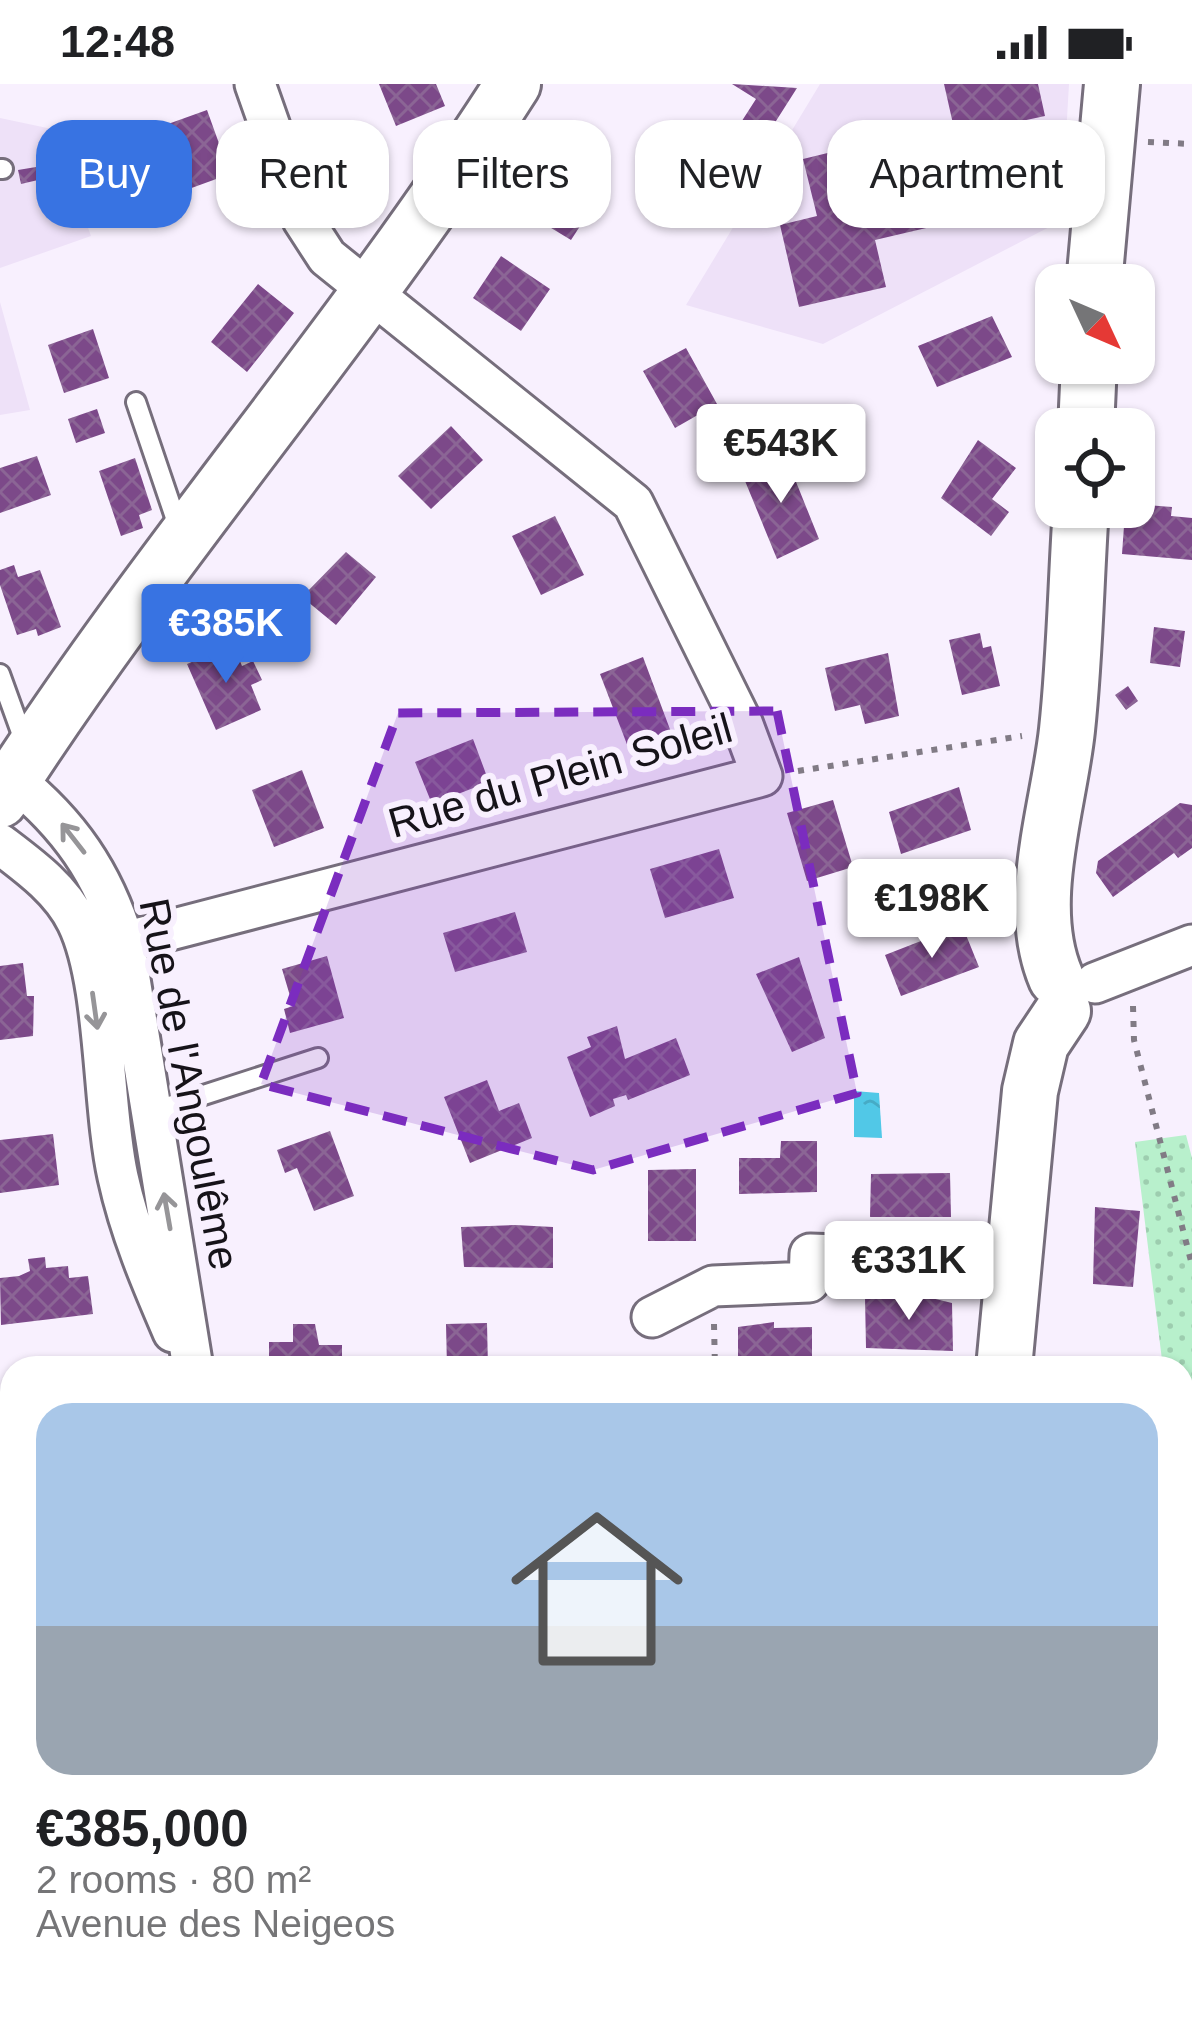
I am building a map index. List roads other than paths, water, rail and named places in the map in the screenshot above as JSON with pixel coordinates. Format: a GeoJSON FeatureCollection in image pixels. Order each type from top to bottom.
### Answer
{"type":"FeatureCollection","features":[{"type":"Feature","properties":{"kind":"street","name":"Rue du Plein Soleil"},"geometry":{"type":"LineString","coordinates":[[124,942],[762,776],[743,724],[632,503],[368,294],[327,256],[303,220],[255,84]]}},
{"type":"Feature","properties":{"kind":"street"},"geometry":{"type":"LineString","coordinates":[[14,778],[182,536],[368,294],[513,84]]}},
{"type":"Feature","properties":{"kind":"street"},"geometry":{"type":"LineString","coordinates":[[1096,264],[1112,84]]}},
{"type":"Feature","properties":{"kind":"street"},"geometry":{"type":"LineString","coordinates":[[1080,528],[1067,729],[1046,889],[1047,958],[1087,984]]}},
{"type":"Feature","properties":{"kind":"street","name":"Rue de l'Angoulême"},"geometry":{"type":"LineString","coordinates":[[14,778],[77,839],[111,900],[124,942],[189,1356]]}},
{"type":"Feature","properties":{"kind":"street","name":"Rue de l'Angoulême"},"geometry":{"type":"LineString","coordinates":[[0,844],[38,874],[77,923],[88,958],[116,1172],[134,1241],[186,1356]]}},
{"type":"Feature","properties":{"kind":"street"},"geometry":{"type":"LineString","coordinates":[[1005,1356],[1010,1262],[1030,1091],[1041,1044],[1087,984],[1192,945]]}},
{"type":"Feature","properties":{"kind":"street"},"geometry":{"type":"LineString","coordinates":[[652,1317],[713,1286],[809,1282],[810,1254],[1010,1262]]}},
{"type":"Feature","properties":{"kind":"lane"},"geometry":{"type":"LineString","coordinates":[[136,402],[182,536]]}},
{"type":"Feature","properties":{"kind":"lane"},"geometry":{"type":"LineString","coordinates":[[0,674],[14,778]]}},
{"type":"Feature","properties":{"kind":"lane"},"geometry":{"type":"LineString","coordinates":[[149,1113],[318,1058]]}},
{"type":"Feature","properties":{"kind":"water"},"geometry":{"type":"Polygon","coordinates":[[[854,1091],[879,1093],[882,1138],[854,1137],[854,1091]]]}}]}
